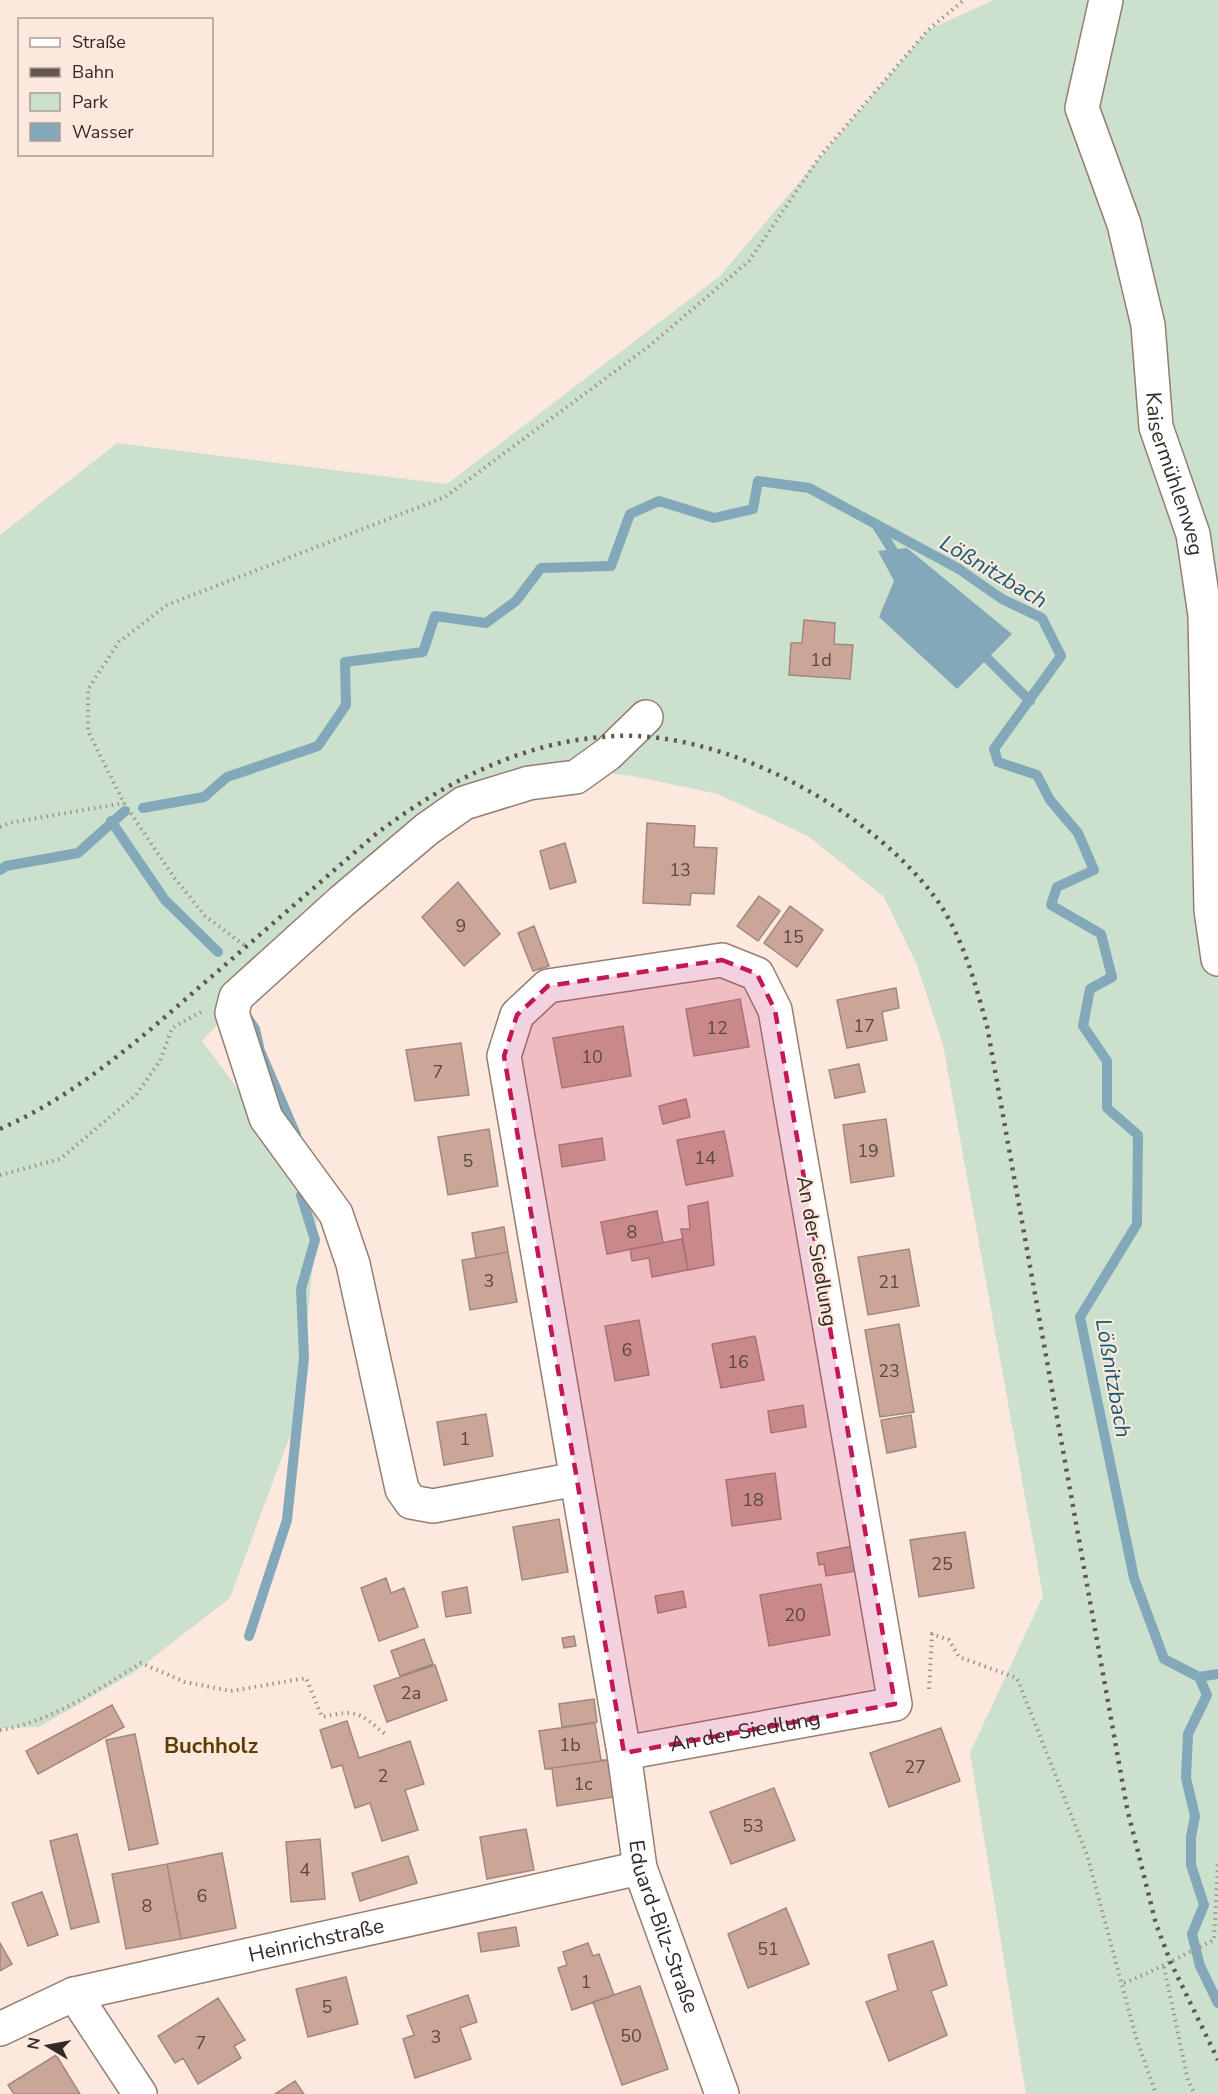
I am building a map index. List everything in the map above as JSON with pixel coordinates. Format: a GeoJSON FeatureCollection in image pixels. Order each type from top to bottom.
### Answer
{"type":"FeatureCollection","features":[{"type":"Feature","properties":{"kind":"street","name":"Kaisermühlenweg"},"geometry":{"type":"LineString","coordinates":[[1106,0],[1082,108],[1124,224],[1148,325],[1156,427],[1193,534],[1204,615],[1210,910],[1218,959]]}},
{"type":"Feature","properties":{"kind":"street"},"geometry":{"type":"LineString","coordinates":[[576,1479],[433,1506],[411,1502],[402,1489],[353,1264],[336,1214],[266,1118],[232,1013],[236,997],[342,901],[427,829],[464,803],[529,783],[576,777],[608,754],[646,717]]}},
{"type":"Feature","properties":{"kind":"street","name":"An der Siedlung"},"geometry":{"type":"LineString","coordinates":[[722,960],[757,974],[775,1010],[895,1704],[624,1753],[576,1479],[504,1056],[517,1015],[548,986],[722,960]]}},
{"type":"Feature","properties":{"kind":"street","name":"Eduard-Bilz-Straße"},"geometry":{"type":"LineString","coordinates":[[624,1753],[640,1868],[722,2094]]}},
{"type":"Feature","properties":{"kind":"street","name":"Heinrichstraße"},"geometry":{"type":"LineString","coordinates":[[0,2029],[75,1994],[640,1868]]}},
{"type":"Feature","properties":{"kind":"street"},"geometry":{"type":"LineString","coordinates":[[75,1994],[140,2094]]}},
{"type":"Feature","properties":{"kind":"path"},"geometry":{"type":"LineString","coordinates":[[267,970],[239,941],[205,916],[124,802],[88,731],[88,689],[119,642],[167,605],[445,497],[621,368],[749,261],[821,155],[928,30],[964,0]]}},
{"type":"Feature","properties":{"kind":"path"},"geometry":{"type":"LineString","coordinates":[[0,827],[9,823],[124,802]]}},
{"type":"Feature","properties":{"kind":"path"},"geometry":{"type":"LineString","coordinates":[[0,1175],[60,1159],[128,1102],[136,1095],[160,1060],[172,1028],[197,1012],[232,1013]]}},
{"type":"Feature","properties":{"kind":"path"},"geometry":{"type":"LineString","coordinates":[[932,1634],[949,1640],[959,1657],[1017,1678],[1088,1855],[1124,1983],[1136,2037],[1156,2094]]}},
{"type":"Feature","properties":{"kind":"path"},"geometry":{"type":"LineString","coordinates":[[0,1730],[24,1726],[54,1712],[83,1698],[141,1663],[185,1682],[231,1691],[306,1678],[322,1717],[351,1711],[367,1719],[386,1735]]}},
{"type":"Feature","properties":{"kind":"path"},"geometry":{"type":"LineString","coordinates":[[1124,1983],[1164,1967],[1214,1940],[1218,1861]]}},
{"type":"Feature","properties":{"kind":"path"},"geometry":{"type":"LineString","coordinates":[[1164,1967],[1188,2080],[1194,2094]]}},
{"type":"Feature","properties":{"kind":"highlighted area"},"geometry":{"type":"Polygon","coordinates":[[[722,960],[757,974],[775,1010],[895,1704],[624,1753],[504,1056],[517,1015],[548,986],[722,960]]]}},
{"type":"Feature","properties":{"kind":"green space"},"geometry":{"type":"Polygon","coordinates":[[[994,0],[1218,0],[1218,2094],[1026,2094],[970,1753],[1043,1596],[943,1045],[917,965],[884,897],[808,836],[718,794],[632,776],[547,766],[448,816],[275,963],[202,1041],[319,1198],[299,1411],[230,1598],[133,1673],[39,1727],[0,1728],[0,535],[117,443],[447,484],[720,276],[928,30],[994,0]]]}},
{"type":"Feature","properties":{"kind":"water"},"geometry":{"type":"Polygon","coordinates":[[[907,548],[1012,634],[957,689],[879,617],[894,581],[878,551],[907,548]]]}},
{"type":"Feature","properties":{"kind":"building"},"geometry":{"type":"Polygon","coordinates":[[[804,620],[835,623],[834,644],[853,645],[850,679],[789,675],[791,643],[802,643],[804,620]]]}},
{"type":"Feature","properties":{"kind":"building"},"geometry":{"type":"Polygon","coordinates":[[[647,823],[695,826],[694,847],[717,848],[714,894],[691,893],[690,905],[643,903],[647,823]]]}},
{"type":"Feature","properties":{"kind":"building"},"geometry":{"type":"Polygon","coordinates":[[[565,843],[576,882],[550,889],[540,851],[565,843]]]}},
{"type":"Feature","properties":{"kind":"building"},"geometry":{"type":"Polygon","coordinates":[[[458,882],[500,934],[464,966],[422,917],[458,882]]]}},
{"type":"Feature","properties":{"kind":"building"},"geometry":{"type":"Polygon","coordinates":[[[759,896],[780,911],[758,941],[737,926],[759,896]]]}},
{"type":"Feature","properties":{"kind":"building"},"geometry":{"type":"Polygon","coordinates":[[[790,906],[823,930],[797,967],[764,943],[790,906]]]}},
{"type":"Feature","properties":{"kind":"building"},"geometry":{"type":"Polygon","coordinates":[[[534,926],[549,966],[533,971],[518,933],[534,926]]]}},
{"type":"Feature","properties":{"kind":"building"},"geometry":{"type":"Polygon","coordinates":[[[896,988],[899,1008],[882,1012],[887,1040],[847,1048],[837,1000],[896,988]]]}},
{"type":"Feature","properties":{"kind":"building"},"geometry":{"type":"Polygon","coordinates":[[[740,999],[749,1047],[694,1056],[686,1009],[740,999]]]}},
{"type":"Feature","properties":{"kind":"building"},"geometry":{"type":"Polygon","coordinates":[[[623,1026],[631,1076],[562,1088],[553,1038],[623,1026]]]}},
{"type":"Feature","properties":{"kind":"building"},"geometry":{"type":"Polygon","coordinates":[[[461,1043],[469,1095],[415,1101],[406,1050],[461,1043]]]}},
{"type":"Feature","properties":{"kind":"building"},"geometry":{"type":"Polygon","coordinates":[[[859,1064],[865,1092],[835,1098],[829,1070],[859,1064]]]}},
{"type":"Feature","properties":{"kind":"building"},"geometry":{"type":"Polygon","coordinates":[[[686,1099],[690,1117],[663,1124],[659,1106],[686,1099]]]}},
{"type":"Feature","properties":{"kind":"building"},"geometry":{"type":"Polygon","coordinates":[[[886,1119],[894,1176],[851,1183],[843,1125],[886,1119]]]}},
{"type":"Feature","properties":{"kind":"building"},"geometry":{"type":"Polygon","coordinates":[[[489,1129],[498,1186],[448,1195],[438,1137],[489,1129]]]}},
{"type":"Feature","properties":{"kind":"building"},"geometry":{"type":"Polygon","coordinates":[[[724,1131],[733,1176],[686,1185],[677,1140],[724,1131]]]}},
{"type":"Feature","properties":{"kind":"building"},"geometry":{"type":"Polygon","coordinates":[[[602,1138],[605,1160],[562,1167],[559,1145],[602,1138]]]}},
{"type":"Feature","properties":{"kind":"building"},"geometry":{"type":"Polygon","coordinates":[[[708,1202],[714,1265],[688,1270],[681,1229],[690,1229],[688,1206],[708,1202]]]}},
{"type":"Feature","properties":{"kind":"building"},"geometry":{"type":"Polygon","coordinates":[[[657,1211],[663,1243],[607,1254],[601,1222],[657,1211]]]}},
{"type":"Feature","properties":{"kind":"building"},"geometry":{"type":"Polygon","coordinates":[[[504,1227],[508,1252],[476,1258],[472,1233],[504,1227]]]}},
{"type":"Feature","properties":{"kind":"building"},"geometry":{"type":"Polygon","coordinates":[[[682,1239],[688,1270],[652,1277],[649,1258],[632,1261],[630,1249],[682,1239]]]}},
{"type":"Feature","properties":{"kind":"building"},"geometry":{"type":"Polygon","coordinates":[[[909,1249],[919,1306],[868,1315],[858,1257],[909,1249]]]}},
{"type":"Feature","properties":{"kind":"building"},"geometry":{"type":"Polygon","coordinates":[[[508,1252],[517,1302],[470,1310],[462,1260],[508,1252]]]}},
{"type":"Feature","properties":{"kind":"building"},"geometry":{"type":"Polygon","coordinates":[[[639,1320],[649,1375],[615,1381],[605,1326],[639,1320]]]}},
{"type":"Feature","properties":{"kind":"building"},"geometry":{"type":"Polygon","coordinates":[[[899,1324],[914,1412],[880,1417],[865,1330],[899,1324]]]}},
{"type":"Feature","properties":{"kind":"building"},"geometry":{"type":"Polygon","coordinates":[[[755,1336],[764,1380],[721,1388],[712,1344],[755,1336]]]}},
{"type":"Feature","properties":{"kind":"building"},"geometry":{"type":"Polygon","coordinates":[[[803,1405],[806,1427],[771,1433],[768,1411],[803,1405]]]}},
{"type":"Feature","properties":{"kind":"building"},"geometry":{"type":"Polygon","coordinates":[[[486,1414],[493,1456],[444,1465],[437,1422],[486,1414]]]}},
{"type":"Feature","properties":{"kind":"building"},"geometry":{"type":"Polygon","coordinates":[[[911,1415],[916,1447],[887,1453],[881,1420],[911,1415]]]}},
{"type":"Feature","properties":{"kind":"building"},"geometry":{"type":"Polygon","coordinates":[[[775,1473],[781,1519],[732,1526],[726,1480],[775,1473]]]}},
{"type":"Feature","properties":{"kind":"building"},"geometry":{"type":"Polygon","coordinates":[[[559,1519],[568,1572],[522,1580],[513,1527],[559,1519]]]}},
{"type":"Feature","properties":{"kind":"building"},"geometry":{"type":"Polygon","coordinates":[[[965,1532],[974,1588],[919,1597],[910,1540],[965,1532]]]}},
{"type":"Feature","properties":{"kind":"building"},"geometry":{"type":"Polygon","coordinates":[[[853,1546],[857,1571],[826,1576],[824,1564],[819,1565],[817,1553],[853,1546]]]}},
{"type":"Feature","properties":{"kind":"building"},"geometry":{"type":"Polygon","coordinates":[[[386,1578],[391,1593],[404,1588],[418,1627],[379,1641],[361,1588],[386,1578]]]}},
{"type":"Feature","properties":{"kind":"building"},"geometry":{"type":"Polygon","coordinates":[[[821,1584],[830,1635],[769,1646],[760,1595],[821,1584]]]}},
{"type":"Feature","properties":{"kind":"building"},"geometry":{"type":"Polygon","coordinates":[[[467,1587],[471,1613],[446,1617],[442,1592],[467,1587]]]}},
{"type":"Feature","properties":{"kind":"building"},"geometry":{"type":"Polygon","coordinates":[[[683,1591],[686,1607],[658,1613],[655,1596],[683,1591]]]}},
{"type":"Feature","properties":{"kind":"building"},"geometry":{"type":"Polygon","coordinates":[[[574,1636],[576,1646],[564,1648],[562,1638],[574,1636]]]}},
{"type":"Feature","properties":{"kind":"building"},"geometry":{"type":"Polygon","coordinates":[[[424,1639],[433,1664],[400,1676],[391,1651],[424,1639]]]}},
{"type":"Feature","properties":{"kind":"building"},"geometry":{"type":"Polygon","coordinates":[[[435,1665],[447,1700],[387,1722],[374,1686],[435,1665]]]}},
{"type":"Feature","properties":{"kind":"building"},"geometry":{"type":"Polygon","coordinates":[[[594,1699],[597,1722],[562,1727],[559,1704],[594,1699]]]}},
{"type":"Feature","properties":{"kind":"building"},"geometry":{"type":"Polygon","coordinates":[[[112,1705],[124,1727],[38,1774],[26,1751],[112,1705]]]}},
{"type":"Feature","properties":{"kind":"building"},"geometry":{"type":"Polygon","coordinates":[[[347,1721],[359,1758],[410,1741],[424,1784],[405,1790],[418,1830],[382,1841],[370,1803],[355,1808],[342,1765],[332,1768],[320,1730],[347,1721]]]}},
{"type":"Feature","properties":{"kind":"building"},"geometry":{"type":"Polygon","coordinates":[[[595,1723],[601,1760],[608,1760],[545,1769],[539,1731],[595,1723]]]}},
{"type":"Feature","properties":{"kind":"building"},"geometry":{"type":"Polygon","coordinates":[[[941,1728],[960,1781],[889,1807],[870,1753],[941,1728]]]}},
{"type":"Feature","properties":{"kind":"building"},"geometry":{"type":"Polygon","coordinates":[[[135,1734],[158,1844],[129,1850],[106,1740],[135,1734]]]}},
{"type":"Feature","properties":{"kind":"building"},"geometry":{"type":"Polygon","coordinates":[[[608,1760],[614,1797],[557,1806],[552,1769],[545,1769],[608,1760]]]}},
{"type":"Feature","properties":{"kind":"building"},"geometry":{"type":"Polygon","coordinates":[[[774,1788],[795,1840],[731,1864],[710,1812],[774,1788]]]}},
{"type":"Feature","properties":{"kind":"building"},"geometry":{"type":"Polygon","coordinates":[[[526,1829],[534,1870],[487,1879],[480,1837],[526,1829]]]}},
{"type":"Feature","properties":{"kind":"building"},"geometry":{"type":"Polygon","coordinates":[[[77,1834],[99,1922],[71,1929],[50,1841],[77,1834]]]}},
{"type":"Feature","properties":{"kind":"building"},"geometry":{"type":"Polygon","coordinates":[[[320,1839],[325,1899],[291,1902],[286,1842],[320,1839]]]}},
{"type":"Feature","properties":{"kind":"building"},"geometry":{"type":"Polygon","coordinates":[[[222,1853],[236,1928],[181,1939],[167,1864],[222,1853]]]}},
{"type":"Feature","properties":{"kind":"building"},"geometry":{"type":"Polygon","coordinates":[[[408,1856],[417,1883],[360,1901],[352,1873],[408,1856]]]}},
{"type":"Feature","properties":{"kind":"building"},"geometry":{"type":"Polygon","coordinates":[[[167,1864],[181,1939],[126,1949],[112,1874],[167,1864]]]}},
{"type":"Feature","properties":{"kind":"building"},"geometry":{"type":"Polygon","coordinates":[[[42,1892],[58,1935],[28,1946],[12,1903],[42,1892]]]}},
{"type":"Feature","properties":{"kind":"building"},"geometry":{"type":"Polygon","coordinates":[[[786,1908],[809,1964],[748,1988],[728,1934],[786,1908]]]}},
{"type":"Feature","properties":{"kind":"building"},"geometry":{"type":"Polygon","coordinates":[[[516,1927],[519,1946],[481,1952],[478,1933],[516,1927]]]}},
{"type":"Feature","properties":{"kind":"building"},"geometry":{"type":"Polygon","coordinates":[[[933,1941],[947,1985],[931,1991],[947,2035],[889,2061],[866,2002],[898,1990],[888,1955],[933,1941]]]}},
{"type":"Feature","properties":{"kind":"building"},"geometry":{"type":"Polygon","coordinates":[[[0,1943],[12,1964],[0,1971],[0,1943]]]}},
{"type":"Feature","properties":{"kind":"building"},"geometry":{"type":"Polygon","coordinates":[[[588,1943],[593,1956],[599,1954],[614,1995],[572,2010],[558,1968],[567,1965],[563,1952],[588,1943]]]}},
{"type":"Feature","properties":{"kind":"building"},"geometry":{"type":"Polygon","coordinates":[[[346,1977],[358,2024],[308,2037],[296,1989],[346,1977]]]}},
{"type":"Feature","properties":{"kind":"building"},"geometry":{"type":"Polygon","coordinates":[[[640,1986],[668,2069],[622,2085],[593,2002],[640,1986]]]}},
{"type":"Feature","properties":{"kind":"building"},"geometry":{"type":"Polygon","coordinates":[[[468,1995],[477,2022],[460,2028],[471,2059],[415,2078],[403,2039],[414,2035],[407,2016],[468,1995]]]}},
{"type":"Feature","properties":{"kind":"building"},"geometry":{"type":"Polygon","coordinates":[[[218,1998],[245,2040],[234,2046],[241,2058],[198,2084],[183,2058],[175,2063],[158,2036],[218,1998]]]}},
{"type":"Feature","properties":{"kind":"building"},"geometry":{"type":"Polygon","coordinates":[[[56,2055],[80,2094],[14,2094],[8,2085],[56,2055]]]}},
{"type":"Feature","properties":{"kind":"building"},"geometry":{"type":"Polygon","coordinates":[[[295,2081],[304,2094],[275,2094],[295,2081]]]}},
{"type":"Feature","properties":{"kind":"waterway","name":"Lößnitzbach"},"geometry":{"type":"LineString","coordinates":[[143,808],[204,797],[227,777],[318,746],[346,705],[345,662],[423,652],[435,616],[486,623],[516,601],[541,568],[611,566],[630,514],[659,501],[714,518],[753,509],[758,481],[809,488],[959,569],[1002,599],[1042,618],[1061,656],[994,749],[998,762],[1037,775],[1050,800],[1078,833],[1094,870],[1057,887],[1051,905],[1101,934],[1112,977],[1090,989],[1083,1026],[1107,1061],[1107,1108],[1138,1135],[1137,1224],[1080,1317],[1134,1578],[1164,1659],[1199,1677],[1207,1695],[1188,1734],[1186,1778],[1195,1816],[1191,1837],[1191,1865],[1204,1905],[1192,1934],[1200,1966],[1218,2003]]}},
{"type":"Feature","properties":{"kind":"waterway"},"geometry":{"type":"LineString","coordinates":[[876,524],[898,559]]}},
{"type":"Feature","properties":{"kind":"waterway"},"geometry":{"type":"LineString","coordinates":[[978,649],[1030,701]]}},
{"type":"Feature","properties":{"kind":"waterway","name":"Lößnitzbach"},"geometry":{"type":"LineString","coordinates":[[0,870],[6,866],[78,853],[125,811]]}},
{"type":"Feature","properties":{"kind":"waterway"},"geometry":{"type":"LineString","coordinates":[[111,821],[165,900],[218,952]]}},
{"type":"Feature","properties":{"kind":"waterway"},"geometry":{"type":"LineString","coordinates":[[245,1014],[255,1029],[260,1051],[296,1135]]}},
{"type":"Feature","properties":{"kind":"waterway"},"geometry":{"type":"LineString","coordinates":[[249,1636],[287,1520],[304,1358],[301,1289],[315,1240],[301,1195]]}},
{"type":"Feature","properties":{"kind":"waterway"},"geometry":{"type":"LineString","coordinates":[[1199,1677],[1218,1674]]}},
{"type":"Feature","properties":{"kind":"railway"},"geometry":{"type":"LineString","coordinates":[[0,1129],[55,1100],[107,1064],[156,1025],[376,834],[430,797],[488,767],[519,755],[582,739],[616,736],[659,738],[704,747],[749,762],[794,783],[836,808],[875,836],[909,867],[946,914],[967,961],[987,1026],[1127,1808],[1156,1924],[1171,1963],[1218,2060]]}},
{"type":"Feature","properties":{"kind":"district","name":"Buchholz"},"geometry":{"type":"Point","coordinates":[211,1745]}}]}
